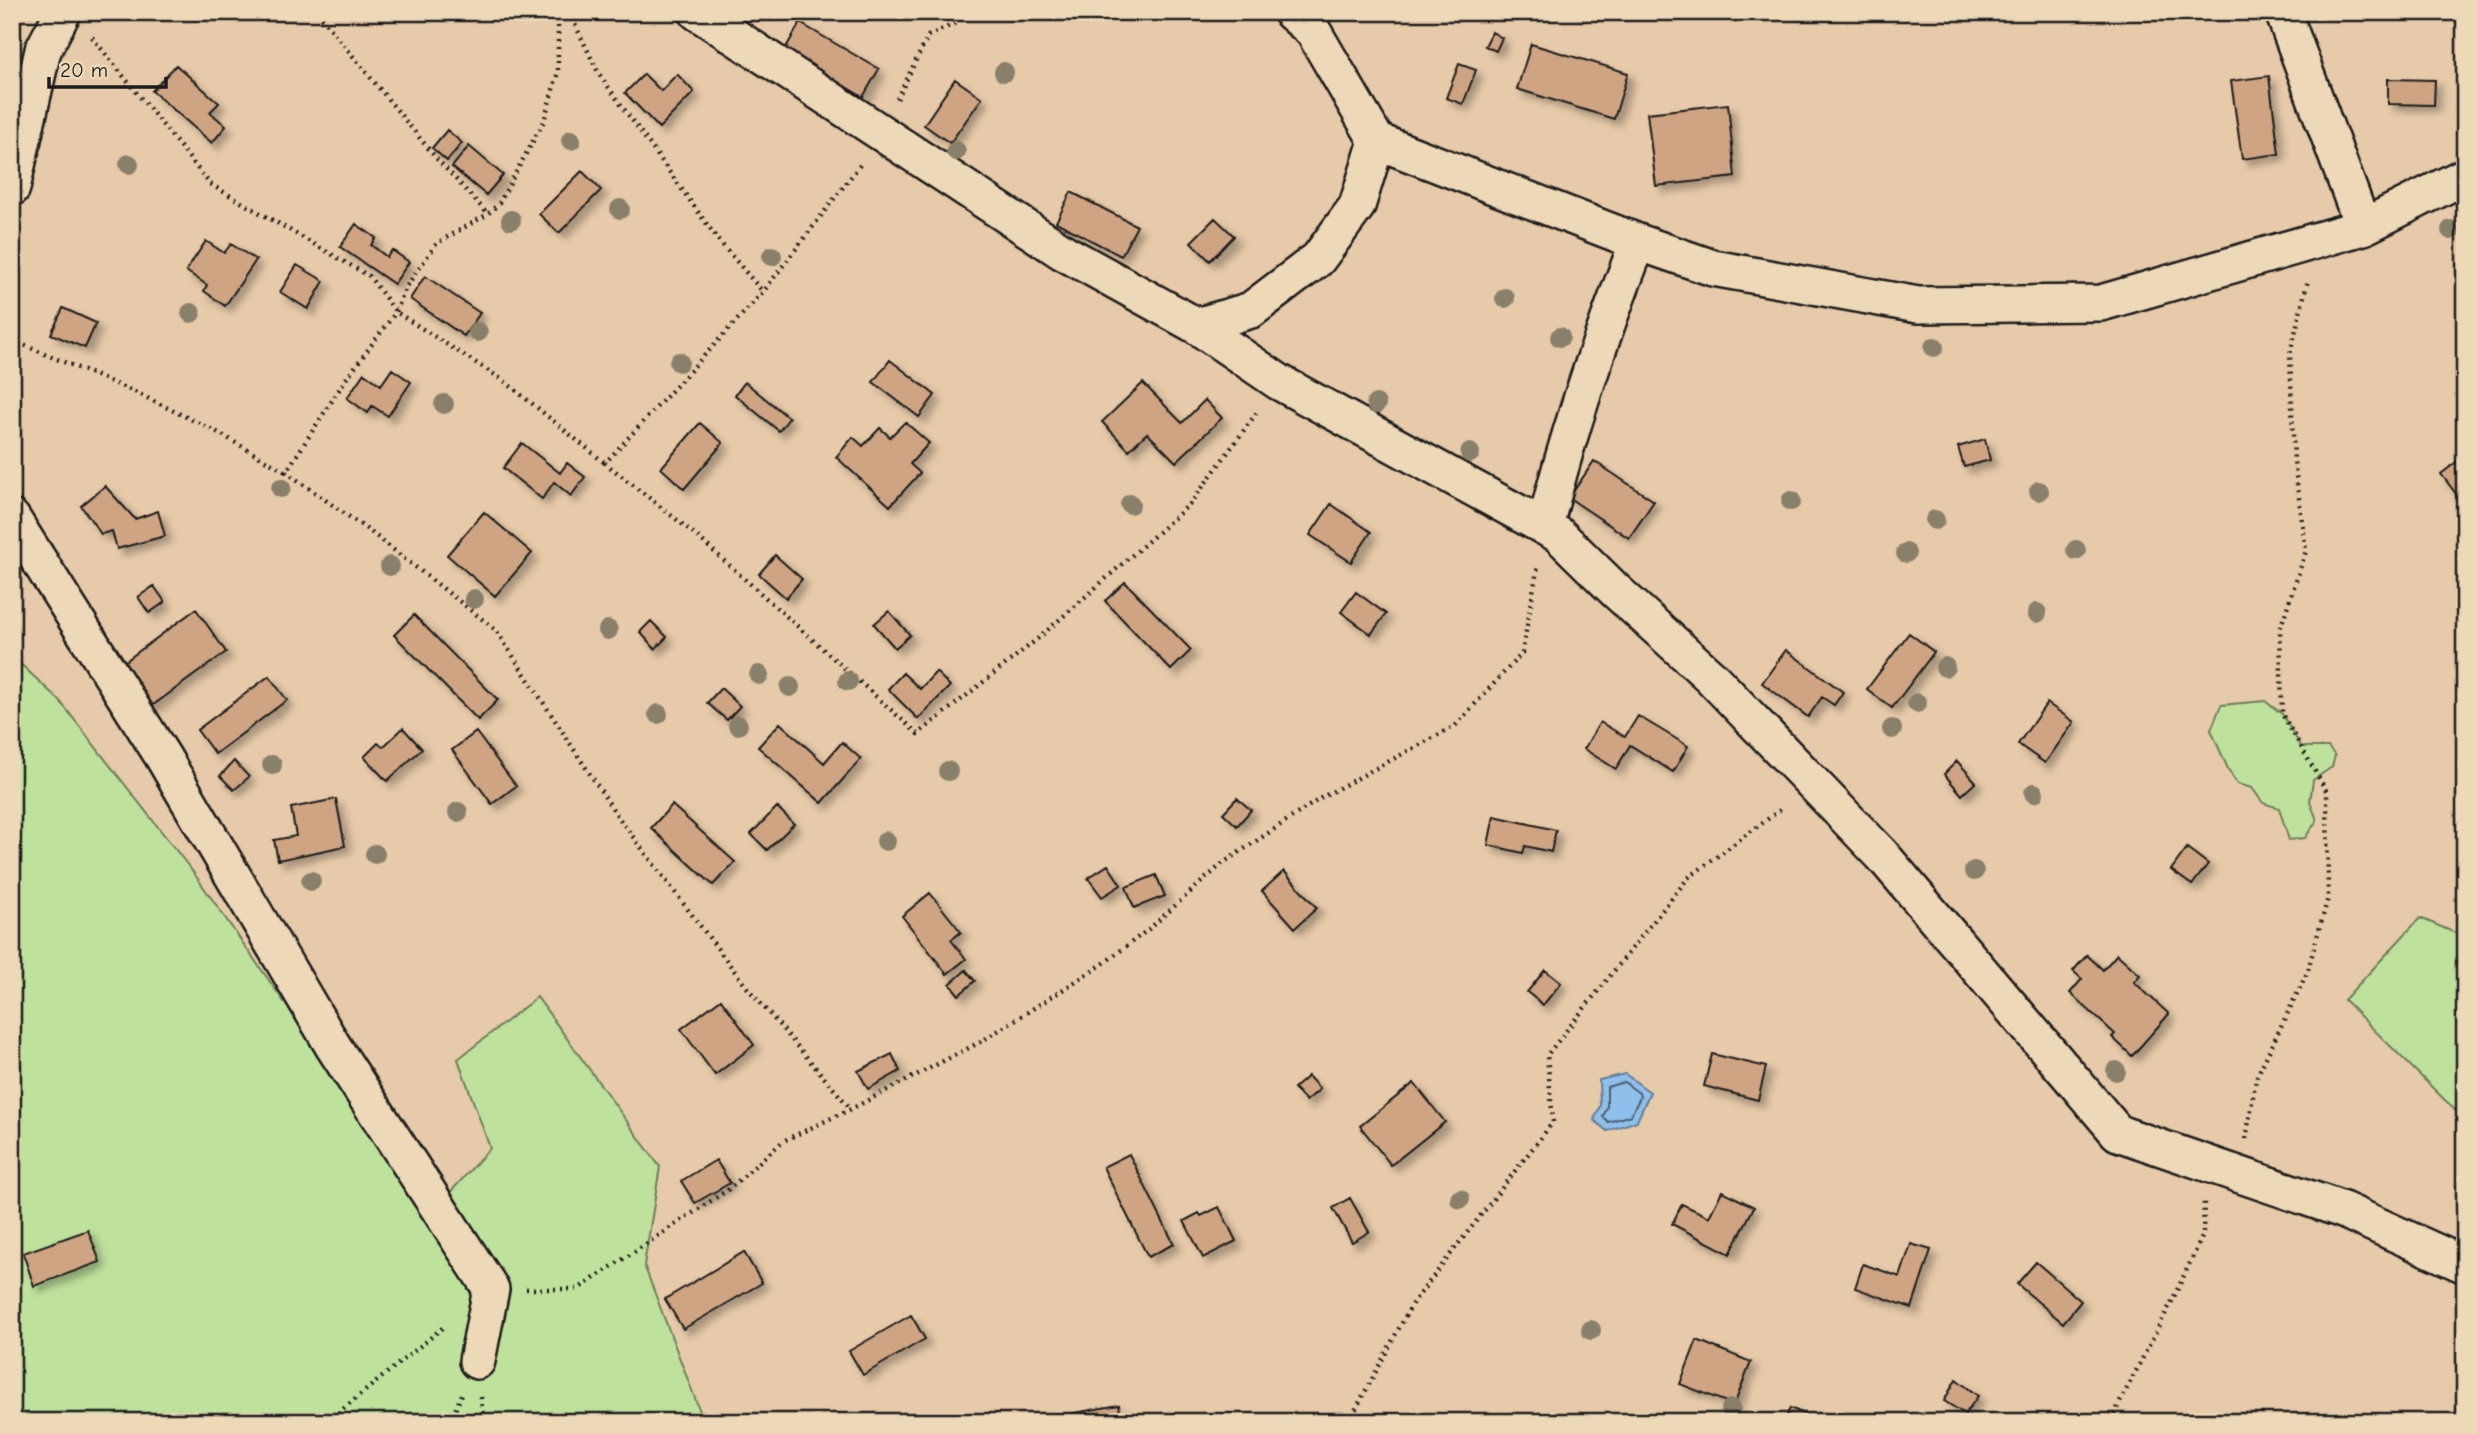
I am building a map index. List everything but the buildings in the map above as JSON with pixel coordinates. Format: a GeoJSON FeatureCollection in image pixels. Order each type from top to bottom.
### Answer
{"type":"FeatureCollection","features":[{"type":"Feature","properties":{"kind":"street"},"geometry":{"type":"LineString","coordinates":[[12,188],[43,50],[63,12]]}},
{"type":"Feature","properties":{"kind":"street"},"geometry":{"type":"LineString","coordinates":[[697,12],[1063,252],[1197,326],[1279,382],[1559,535],[1710,676],[1882,855],[2118,1133],[2343,1210],[2465,1265]]}},
{"type":"Feature","properties":{"kind":"street"},"geometry":{"type":"LineString","coordinates":[[1291,12],[1313,31],[1377,141],[1713,268],[1918,305],[2101,303],[2363,227],[2465,176]]}},
{"type":"Feature","properties":{"kind":"street"},"geometry":{"type":"LineString","coordinates":[[2283,12],[2363,227]]}},
{"type":"Feature","properties":{"kind":"street"},"geometry":{"type":"LineString","coordinates":[[1197,326],[1251,310],[1318,259],[1357,206],[1377,141]]}},
{"type":"Feature","properties":{"kind":"street"},"geometry":{"type":"LineString","coordinates":[[1545,527],[1560,469],[1615,301],[1639,242]]}},
{"type":"Feature","properties":{"kind":"street"},"geometry":{"type":"LineString","coordinates":[[12,518],[163,757],[333,1046],[491,1289],[477,1361]]}},
{"type":"Feature","properties":{"kind":"path"},"geometry":{"type":"LineString","coordinates":[[317,12],[436,158],[488,214]]}},
{"type":"Feature","properties":{"kind":"path"},"geometry":{"type":"LineString","coordinates":[[286,472],[346,379],[396,312],[406,287],[437,243],[488,214],[499,203],[544,121],[558,72],[558,12]]}},
{"type":"Feature","properties":{"kind":"path"},"geometry":{"type":"LineString","coordinates":[[569,12],[599,74],[719,241],[763,292]]}},
{"type":"Feature","properties":{"kind":"path"},"geometry":{"type":"LineString","coordinates":[[605,463],[763,292],[860,165],[880,132],[928,37],[956,23],[962,12]]}},
{"type":"Feature","properties":{"kind":"path"},"geometry":{"type":"LineString","coordinates":[[90,34],[210,184],[369,276],[396,312],[503,380],[691,531],[918,734],[1040,636],[1191,503],[1279,382]]}},
{"type":"Feature","properties":{"kind":"path"},"geometry":{"type":"LineString","coordinates":[[2241,1175],[2256,1078],[2307,973],[2328,898],[2327,792],[2281,714],[2280,629],[2306,551],[2294,460],[2290,354],[2318,240]]}},
{"type":"Feature","properties":{"kind":"path"},"geometry":{"type":"LineString","coordinates":[[12,340],[206,426],[286,472],[372,533],[496,630],[626,827],[745,985],[851,1109]]}},
{"type":"Feature","properties":{"kind":"path"},"geometry":{"type":"LineString","coordinates":[[327,1422],[491,1289],[578,1289],[729,1189],[783,1141],[982,1041],[1103,964],[1150,928],[1223,863],[1324,796],[1455,726],[1522,653],[1545,527]]}},
{"type":"Feature","properties":{"kind":"path"},"geometry":{"type":"LineString","coordinates":[[1349,1422],[1412,1304],[1553,1122],[1547,1055],[1688,878],[1815,785]]}},
{"type":"Feature","properties":{"kind":"path"},"geometry":{"type":"LineString","coordinates":[[2113,1422],[2118,1406],[2203,1235],[2206,1163]]}},
{"type":"Feature","properties":{"kind":"green space"},"geometry":{"type":"Polygon","coordinates":[[[12,656],[59,700],[193,872],[432,1213],[490,1148],[458,1059],[537,997],[660,1167],[644,1265],[704,1422],[12,1422],[12,656]]]}},
{"type":"Feature","properties":{"kind":"green space"},"geometry":{"type":"Polygon","coordinates":[[[2265,701],[2282,714],[2301,747],[2328,747],[2335,756],[2332,767],[2313,780],[2310,802],[2317,820],[2305,838],[2289,840],[2279,808],[2263,803],[2252,788],[2237,784],[2211,730],[2221,705],[2265,701]]]}},
{"type":"Feature","properties":{"kind":"green space"},"geometry":{"type":"Polygon","coordinates":[[[2420,918],[2465,937],[2465,1120],[2344,1000],[2420,918]]]}},
{"type":"Feature","properties":{"kind":"water"},"geometry":{"type":"Polygon","coordinates":[[[1625,1074],[1650,1092],[1637,1121],[1607,1131],[1594,1120],[1600,1106],[1599,1080],[1625,1074]]]}}]}
